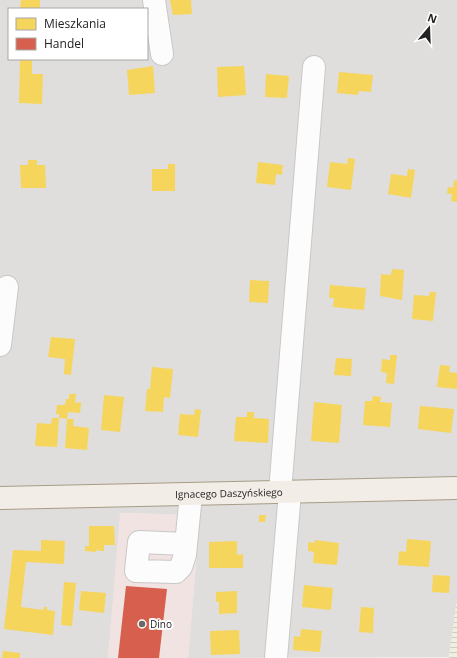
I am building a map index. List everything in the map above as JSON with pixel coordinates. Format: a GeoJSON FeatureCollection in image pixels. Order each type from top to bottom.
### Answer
{"type":"FeatureCollection","features":[{"type":"Feature","properties":{"kind":"main road","name":"Ignacego Daszyńskiego"},"geometry":{"type":"LineString","coordinates":[[0,498],[457,488]]}},
{"type":"Feature","properties":{"kind":"street"},"geometry":{"type":"LineString","coordinates":[[154,0],[162,54]]}},
{"type":"Feature","properties":{"kind":"street"},"geometry":{"type":"LineString","coordinates":[[276,658],[285,492],[314,67]]}},
{"type":"Feature","properties":{"kind":"street"},"geometry":{"type":"LineString","coordinates":[[0,345],[7,286]]}},
{"type":"Feature","properties":{"kind":"street"},"geometry":{"type":"LineString","coordinates":[[186,544],[191,494]]}},
{"type":"Feature","properties":{"kind":"shaded area"},"geometry":{"type":"Polygon","coordinates":[[[0,0],[457,0],[457,599],[449,657],[188,658],[200,515],[121,513],[108,658],[0,658],[0,0]]]}},
{"type":"Feature","properties":{"kind":"shaded area"},"geometry":{"type":"Polygon","coordinates":[[[120,513],[200,515],[188,658],[108,658],[120,513]]]}},
{"type":"Feature","properties":{"kind":"green space"},"geometry":{"type":"Polygon","coordinates":[[[457,599],[457,658],[449,658],[449,657],[457,599]]]}},
{"type":"Feature","properties":{"kind":"building: Mieszkania"},"geometry":{"type":"Polygon","coordinates":[[[21,0],[40,0],[40,8],[20,8],[21,0]]]}},
{"type":"Feature","properties":{"kind":"building: Mieszkania"},"geometry":{"type":"Polygon","coordinates":[[[170,0],[191,0],[192,14],[173,15],[170,0]]]}},
{"type":"Feature","properties":{"kind":"building: Mieszkania"},"geometry":{"type":"Polygon","coordinates":[[[20,60],[32,60],[32,74],[43,74],[42,104],[19,103],[20,60]]]}},
{"type":"Feature","properties":{"kind":"building: Mieszkania"},"geometry":{"type":"Polygon","coordinates":[[[153,66],[155,93],[129,95],[127,70],[153,66]]]}},
{"type":"Feature","properties":{"kind":"building: Mieszkania"},"geometry":{"type":"Polygon","coordinates":[[[244,66],[246,95],[218,97],[217,67],[244,66]]]}},
{"type":"Feature","properties":{"kind":"building: Mieszkania"},"geometry":{"type":"Polygon","coordinates":[[[339,72],[373,75],[371,92],[359,91],[358,95],[337,93],[339,72]]]}},
{"type":"Feature","properties":{"kind":"building: Mieszkania"},"geometry":{"type":"Polygon","coordinates":[[[266,74],[289,76],[287,98],[265,97],[266,74]]]}},
{"type":"Feature","properties":{"kind":"building: Mieszkania"},"geometry":{"type":"Polygon","coordinates":[[[348,158],[355,159],[351,190],[327,187],[330,162],[347,164],[348,158]]]}},
{"type":"Feature","properties":{"kind":"building: Mieszkania"},"geometry":{"type":"Polygon","coordinates":[[[28,160],[37,160],[37,165],[45,165],[46,188],[21,188],[20,165],[28,165],[28,160]]]}},
{"type":"Feature","properties":{"kind":"building: Mieszkania"},"geometry":{"type":"Polygon","coordinates":[[[258,162],[283,165],[282,175],[276,174],[275,185],[256,183],[258,162]]]}},
{"type":"Feature","properties":{"kind":"building: Mieszkania"},"geometry":{"type":"Polygon","coordinates":[[[168,164],[175,164],[175,191],[152,191],[152,169],[168,169],[168,164]]]}},
{"type":"Feature","properties":{"kind":"building: Mieszkania"},"geometry":{"type":"Polygon","coordinates":[[[408,169],[415,170],[411,198],[388,194],[391,174],[407,176],[408,169]]]}},
{"type":"Feature","properties":{"kind":"building: Mieszkania"},"geometry":{"type":"Polygon","coordinates":[[[454,180],[457,181],[457,202],[451,201],[452,194],[447,194],[448,187],[453,188],[454,180]]]}},
{"type":"Feature","properties":{"kind":"building: Mieszkania"},"geometry":{"type":"Polygon","coordinates":[[[392,269],[404,270],[402,300],[380,296],[381,274],[391,275],[392,269]]]}},
{"type":"Feature","properties":{"kind":"building: Mieszkania"},"geometry":{"type":"Polygon","coordinates":[[[250,280],[269,281],[268,303],[249,302],[250,280]]]}},
{"type":"Feature","properties":{"kind":"building: Mieszkania"},"geometry":{"type":"Polygon","coordinates":[[[330,285],[366,288],[364,310],[333,307],[334,298],[329,298],[330,285]]]}},
{"type":"Feature","properties":{"kind":"building: Mieszkania"},"geometry":{"type":"Polygon","coordinates":[[[430,292],[436,292],[433,321],[412,319],[414,295],[429,296],[430,292]]]}},
{"type":"Feature","properties":{"kind":"building: Mieszkania"},"geometry":{"type":"Polygon","coordinates":[[[51,337],[75,339],[71,375],[64,374],[65,359],[48,357],[51,337]]]}},
{"type":"Feature","properties":{"kind":"building: Mieszkania"},"geometry":{"type":"Polygon","coordinates":[[[390,355],[397,355],[394,384],[386,383],[387,373],[381,372],[382,359],[390,360],[390,355]]]}},
{"type":"Feature","properties":{"kind":"building: Mieszkania"},"geometry":{"type":"Polygon","coordinates":[[[336,358],[352,359],[351,376],[334,375],[336,358]]]}},
{"type":"Feature","properties":{"kind":"building: Mieszkania"},"geometry":{"type":"Polygon","coordinates":[[[440,365],[450,366],[449,372],[457,373],[457,389],[437,387],[440,365]]]}},
{"type":"Feature","properties":{"kind":"building: Mieszkania"},"geometry":{"type":"Polygon","coordinates":[[[152,367],[173,369],[170,398],[164,397],[163,412],[145,411],[147,389],[150,389],[152,367]]]}},
{"type":"Feature","properties":{"kind":"building: Mieszkania"},"geometry":{"type":"Polygon","coordinates":[[[69,394],[76,394],[75,403],[81,402],[80,413],[68,412],[67,419],[59,418],[59,414],[56,414],[57,405],[65,405],[66,399],[69,399],[69,394]]]}},
{"type":"Feature","properties":{"kind":"building: Mieszkania"},"geometry":{"type":"Polygon","coordinates":[[[104,395],[124,397],[120,432],[101,430],[104,395]]]}},
{"type":"Feature","properties":{"kind":"building: Mieszkania"},"geometry":{"type":"Polygon","coordinates":[[[373,396],[381,397],[380,402],[392,403],[390,427],[363,425],[365,401],[372,401],[373,396]]]}},
{"type":"Feature","properties":{"kind":"building: Mieszkania"},"geometry":{"type":"Polygon","coordinates":[[[314,402],[342,405],[339,443],[311,441],[314,402]]]}},
{"type":"Feature","properties":{"kind":"building: Mieszkania"},"geometry":{"type":"Polygon","coordinates":[[[420,406],[454,409],[451,433],[418,429],[420,406]]]}},
{"type":"Feature","properties":{"kind":"building: Mieszkania"},"geometry":{"type":"Polygon","coordinates":[[[195,409],[201,410],[198,437],[178,435],[180,414],[194,415],[195,409]]]}},
{"type":"Feature","properties":{"kind":"building: Mieszkania"},"geometry":{"type":"Polygon","coordinates":[[[247,412],[254,412],[254,418],[269,419],[268,443],[234,441],[236,417],[247,417],[247,412]]]}},
{"type":"Feature","properties":{"kind":"building: Mieszkania"},"geometry":{"type":"Polygon","coordinates":[[[52,418],[59,418],[57,447],[35,446],[37,423],[51,424],[52,418]]]}},
{"type":"Feature","properties":{"kind":"building: Mieszkania"},"geometry":{"type":"Polygon","coordinates":[[[67,419],[74,419],[73,426],[89,428],[87,450],[65,448],[67,419]]]}},
{"type":"Feature","properties":{"kind":"building: Mieszkania"},"geometry":{"type":"Polygon","coordinates":[[[259,515],[266,515],[265,522],[259,522],[259,515]]]}},
{"type":"Feature","properties":{"kind":"building: Mieszkania"},"geometry":{"type":"Polygon","coordinates":[[[89,526],[114,526],[115,545],[104,545],[104,551],[99,551],[97,549],[96,552],[85,551],[85,546],[89,546],[89,526]]]}},
{"type":"Feature","properties":{"kind":"building: Mieszkania"},"geometry":{"type":"Polygon","coordinates":[[[407,539],[431,541],[429,567],[398,565],[399,551],[406,552],[407,539]]]}},
{"type":"Feature","properties":{"kind":"building: Mieszkania"},"geometry":{"type":"Polygon","coordinates":[[[41,540],[65,541],[64,564],[26,562],[21,607],[43,610],[44,607],[47,607],[47,610],[55,611],[53,635],[4,629],[13,550],[41,551],[41,540]]]}},
{"type":"Feature","properties":{"kind":"building: Mieszkania"},"geometry":{"type":"Polygon","coordinates":[[[315,540],[339,543],[337,565],[313,563],[314,552],[308,551],[308,542],[314,543],[315,540]]]}},
{"type":"Feature","properties":{"kind":"building: Mieszkania"},"geometry":{"type":"Polygon","coordinates":[[[237,541],[237,555],[243,554],[243,568],[209,568],[209,542],[237,541]]]}},
{"type":"Feature","properties":{"kind":"building: Mieszkania"},"geometry":{"type":"Polygon","coordinates":[[[433,575],[450,576],[449,593],[432,592],[433,575]]]}},
{"type":"Feature","properties":{"kind":"building: Mieszkania"},"geometry":{"type":"Polygon","coordinates":[[[64,582],[76,583],[72,626],[61,625],[64,582]]]}},
{"type":"Feature","properties":{"kind":"building: Mieszkania"},"geometry":{"type":"Polygon","coordinates":[[[304,585],[333,588],[331,610],[302,607],[304,585]]]}},
{"type":"Feature","properties":{"kind":"building: Mieszkania"},"geometry":{"type":"Polygon","coordinates":[[[81,591],[106,593],[104,613],[79,610],[81,591]]]}},
{"type":"Feature","properties":{"kind":"building: Mieszkania"},"geometry":{"type":"Polygon","coordinates":[[[237,591],[237,613],[219,614],[219,602],[216,602],[216,592],[237,591]]]}},
{"type":"Feature","properties":{"kind":"building: Mieszkania"},"geometry":{"type":"Polygon","coordinates":[[[361,607],[374,608],[373,633],[359,632],[361,607]]]}},
{"type":"Feature","properties":{"kind":"building: Mieszkania"},"geometry":{"type":"Polygon","coordinates":[[[301,629],[322,631],[320,652],[293,650],[294,636],[300,637],[301,629]]]}},
{"type":"Feature","properties":{"kind":"building: Mieszkania"},"geometry":{"type":"Polygon","coordinates":[[[239,630],[240,654],[211,655],[210,631],[239,630]]]}},
{"type":"Feature","properties":{"kind":"building: Mieszkania"},"geometry":{"type":"Polygon","coordinates":[[[3,651],[20,653],[20,658],[2,658],[3,651]]]}},
{"type":"Feature","properties":{"kind":"building: Handel","name":"Dino"},"geometry":{"type":"Polygon","coordinates":[[[126,586],[167,589],[159,658],[118,658],[126,586]]]}},
{"type":"Feature","properties":{"kind":"place","name":"Dino"},"geometry":{"type":"Point","coordinates":[142,624]}}]}
